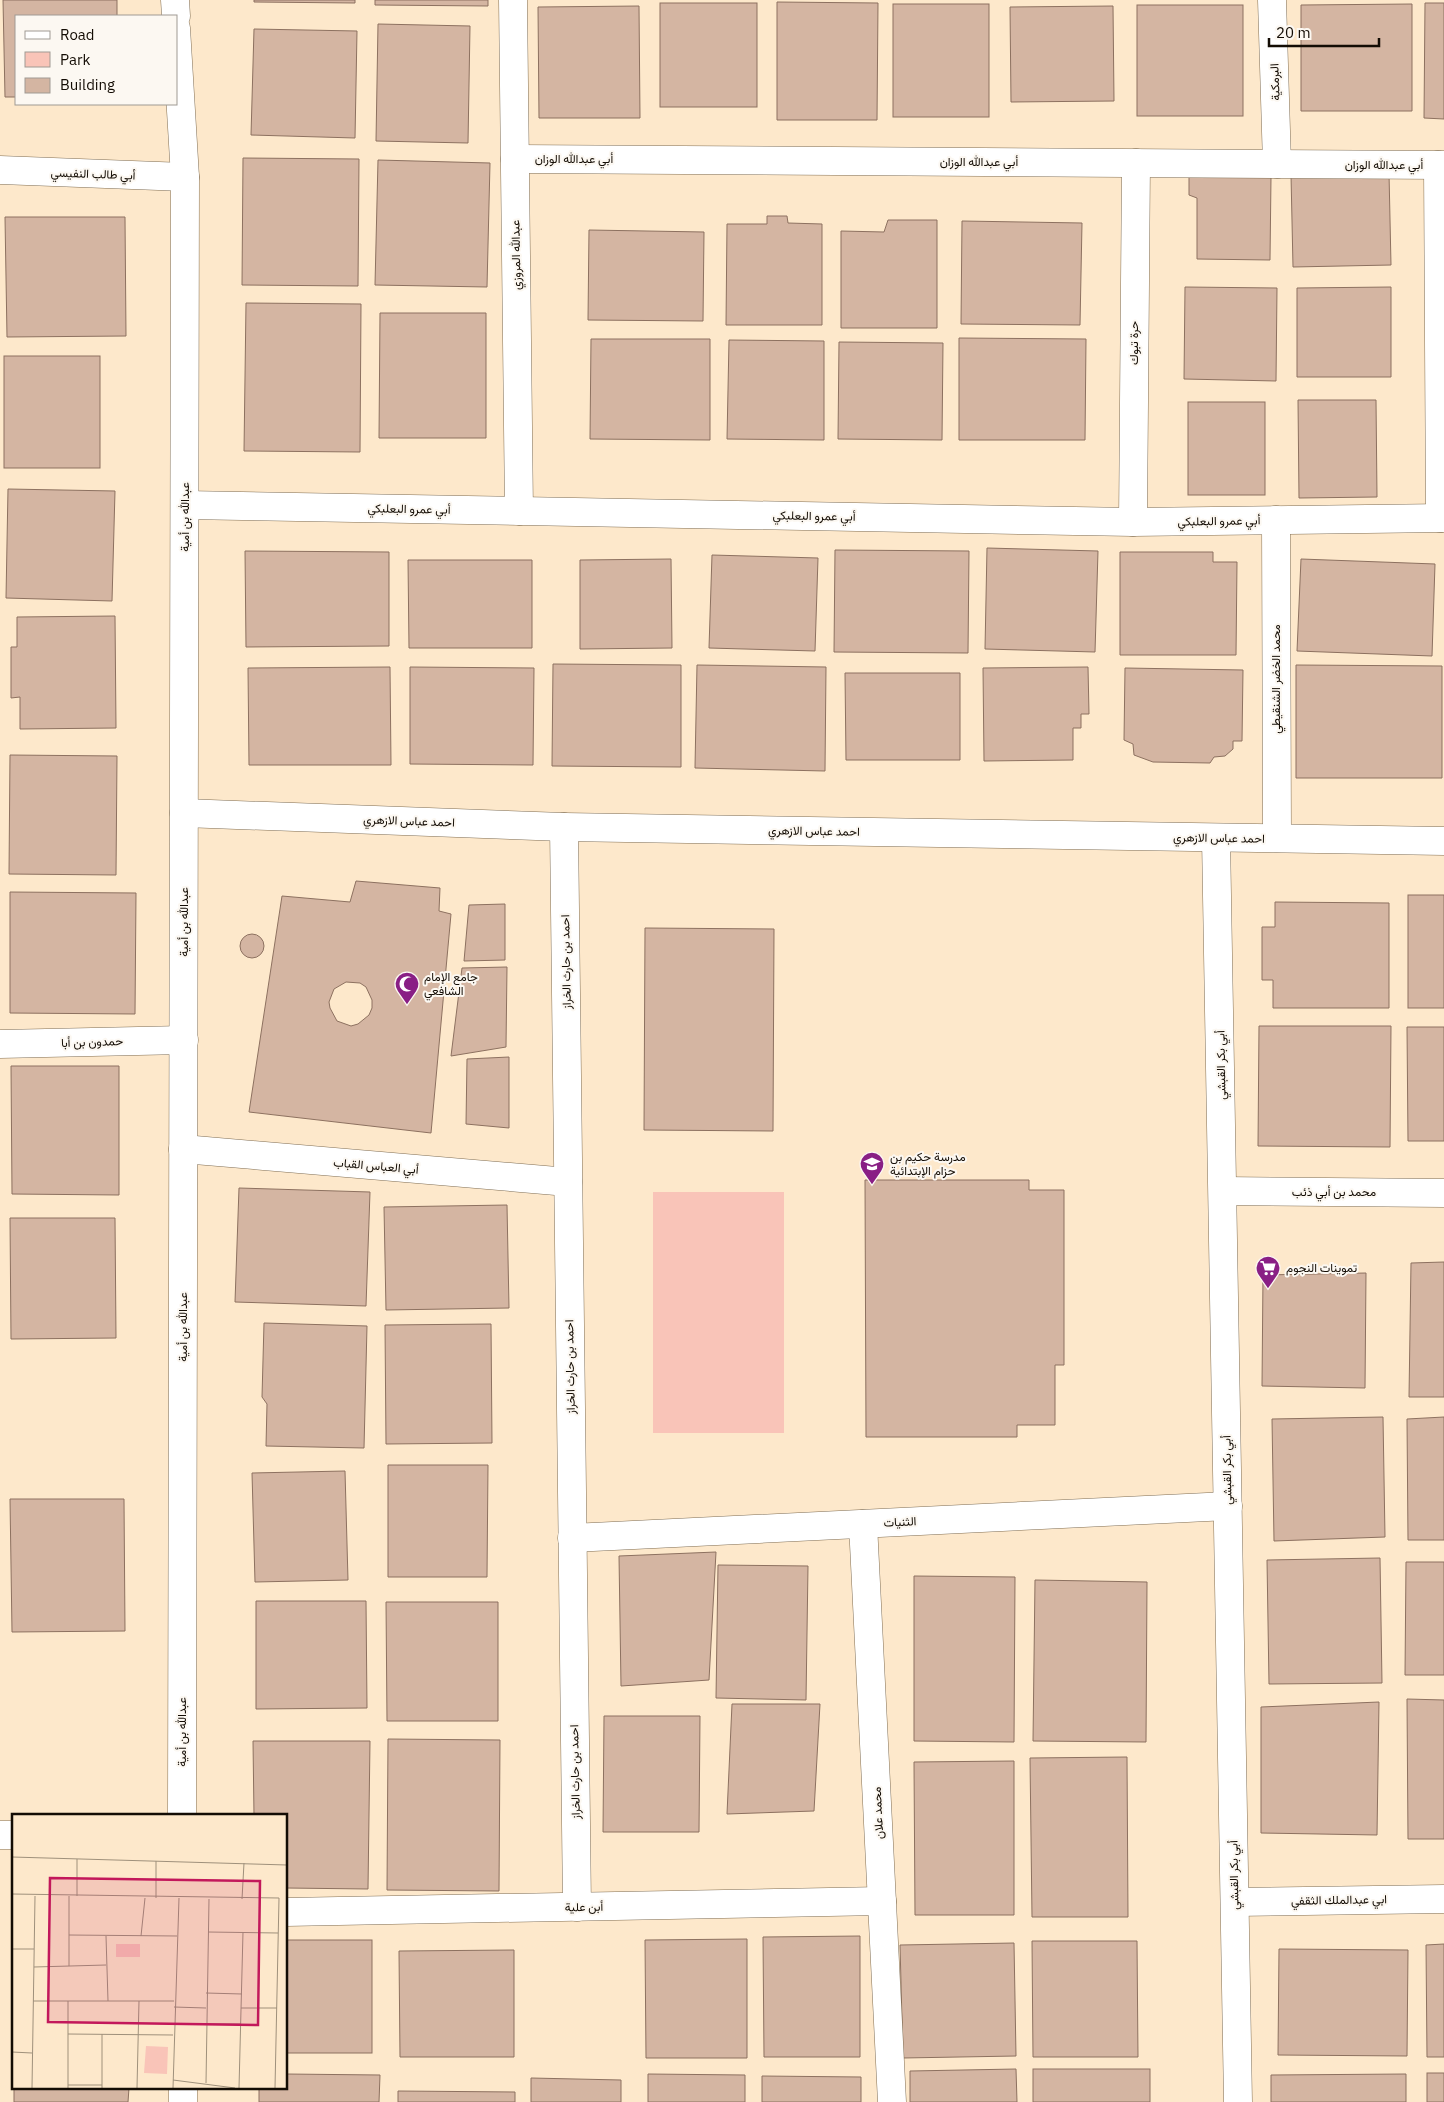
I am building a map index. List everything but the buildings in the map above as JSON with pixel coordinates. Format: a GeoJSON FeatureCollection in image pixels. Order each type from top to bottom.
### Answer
{"type":"FeatureCollection","features":[{"type":"Feature","properties":{"kind":"street"},"geometry":{"type":"LineString","coordinates":[[175,0],[176,15]]}},
{"type":"Feature","properties":{"kind":"street","name":"عبدالله المروزي"},"geometry":{"type":"LineString","coordinates":[[513,0],[519,511]]}},
{"type":"Feature","properties":{"kind":"street","name":"البرمكية"},"geometry":{"type":"LineString","coordinates":[[1272,0],[1277,164]]}},
{"type":"Feature","properties":{"kind":"street","name":"عبدالله بن أمية"},"geometry":{"type":"LineString","coordinates":[[178,61],[185,177],[182,1814]]}},
{"type":"Feature","properties":{"kind":"street","name":"أبي عبدالله الوزان"},"geometry":{"type":"LineString","coordinates":[[515,159],[1441,165]]}},
{"type":"Feature","properties":{"kind":"street","name":"حرة تبوك"},"geometry":{"type":"LineString","coordinates":[[1133,522],[1136,164]]}},
{"type":"Feature","properties":{"kind":"street"},"geometry":{"type":"LineString","coordinates":[[1441,165],[1442,518]]}},
{"type":"Feature","properties":{"kind":"street","name":"أبي طالب النفيسي"},"geometry":{"type":"LineString","coordinates":[[0,170],[185,177]]}},
{"type":"Feature","properties":{"kind":"street","name":"أبي عمرو البعلبكي"},"geometry":{"type":"LineString","coordinates":[[185,505],[1133,522],[1442,518]]}},
{"type":"Feature","properties":{"kind":"street","name":"محمد الخضر الشنقيطي"},"geometry":{"type":"LineString","coordinates":[[1276,520],[1277,838]]}},
{"type":"Feature","properties":{"kind":"street","name":"احمد عباس الازهري"},"geometry":{"type":"LineString","coordinates":[[184,813],[564,827],[1444,841]]}},
{"type":"Feature","properties":{"kind":"street","name":"احمد بن حارث الخراز"},"geometry":{"type":"LineString","coordinates":[[564,827],[576,1907]]}},
{"type":"Feature","properties":{"kind":"street","name":"أبي بكر القبشي"},"geometry":{"type":"LineString","coordinates":[[1216,838],[1238,2102]]}},
{"type":"Feature","properties":{"kind":"street","name":"حمدون بن أبا"},"geometry":{"type":"LineString","coordinates":[[0,1044],[184,1040]]}},
{"type":"Feature","properties":{"kind":"street","name":"أبي العباس القباب"},"geometry":{"type":"LineString","coordinates":[[183,1149],[568,1182]]}},
{"type":"Feature","properties":{"kind":"street","name":"محمد بن أبي ذئب"},"geometry":{"type":"LineString","coordinates":[[1223,1191],[1444,1193]]}},
{"type":"Feature","properties":{"kind":"street","name":"الثنيات"},"geometry":{"type":"LineString","coordinates":[[572,1538],[1228,1506]]}},
{"type":"Feature","properties":{"kind":"street","name":"محمد علان"},"geometry":{"type":"LineString","coordinates":[[863,1524],[892,2102]]}},
{"type":"Feature","properties":{"kind":"street","name":"ابي عبدالملك الثقفي"},"geometry":{"type":"LineString","coordinates":[[1235,1902],[1444,1899]]}},
{"type":"Feature","properties":{"kind":"street","name":"أبن علية"},"geometry":{"type":"LineString","coordinates":[[288,1912],[882,1901]]}},
{"type":"Feature","properties":{"kind":"green space"},"geometry":{"type":"Polygon","coordinates":[[[653,1192],[784,1192],[784,1433],[653,1433],[653,1192]]]}},
{"type":"Feature","properties":{"kind":"place","name":"جامع الإمام الشافعي"},"geometry":{"type":"Point","coordinates":[407,1005]}},
{"type":"Feature","properties":{"kind":"place","name":"مدرسة حكيم بن حزام الإبتدائية"},"geometry":{"type":"Point","coordinates":[872,1185]}},
{"type":"Feature","properties":{"kind":"place","name":"تموينات النجوم"},"geometry":{"type":"Point","coordinates":[1268,1289]}}]}
